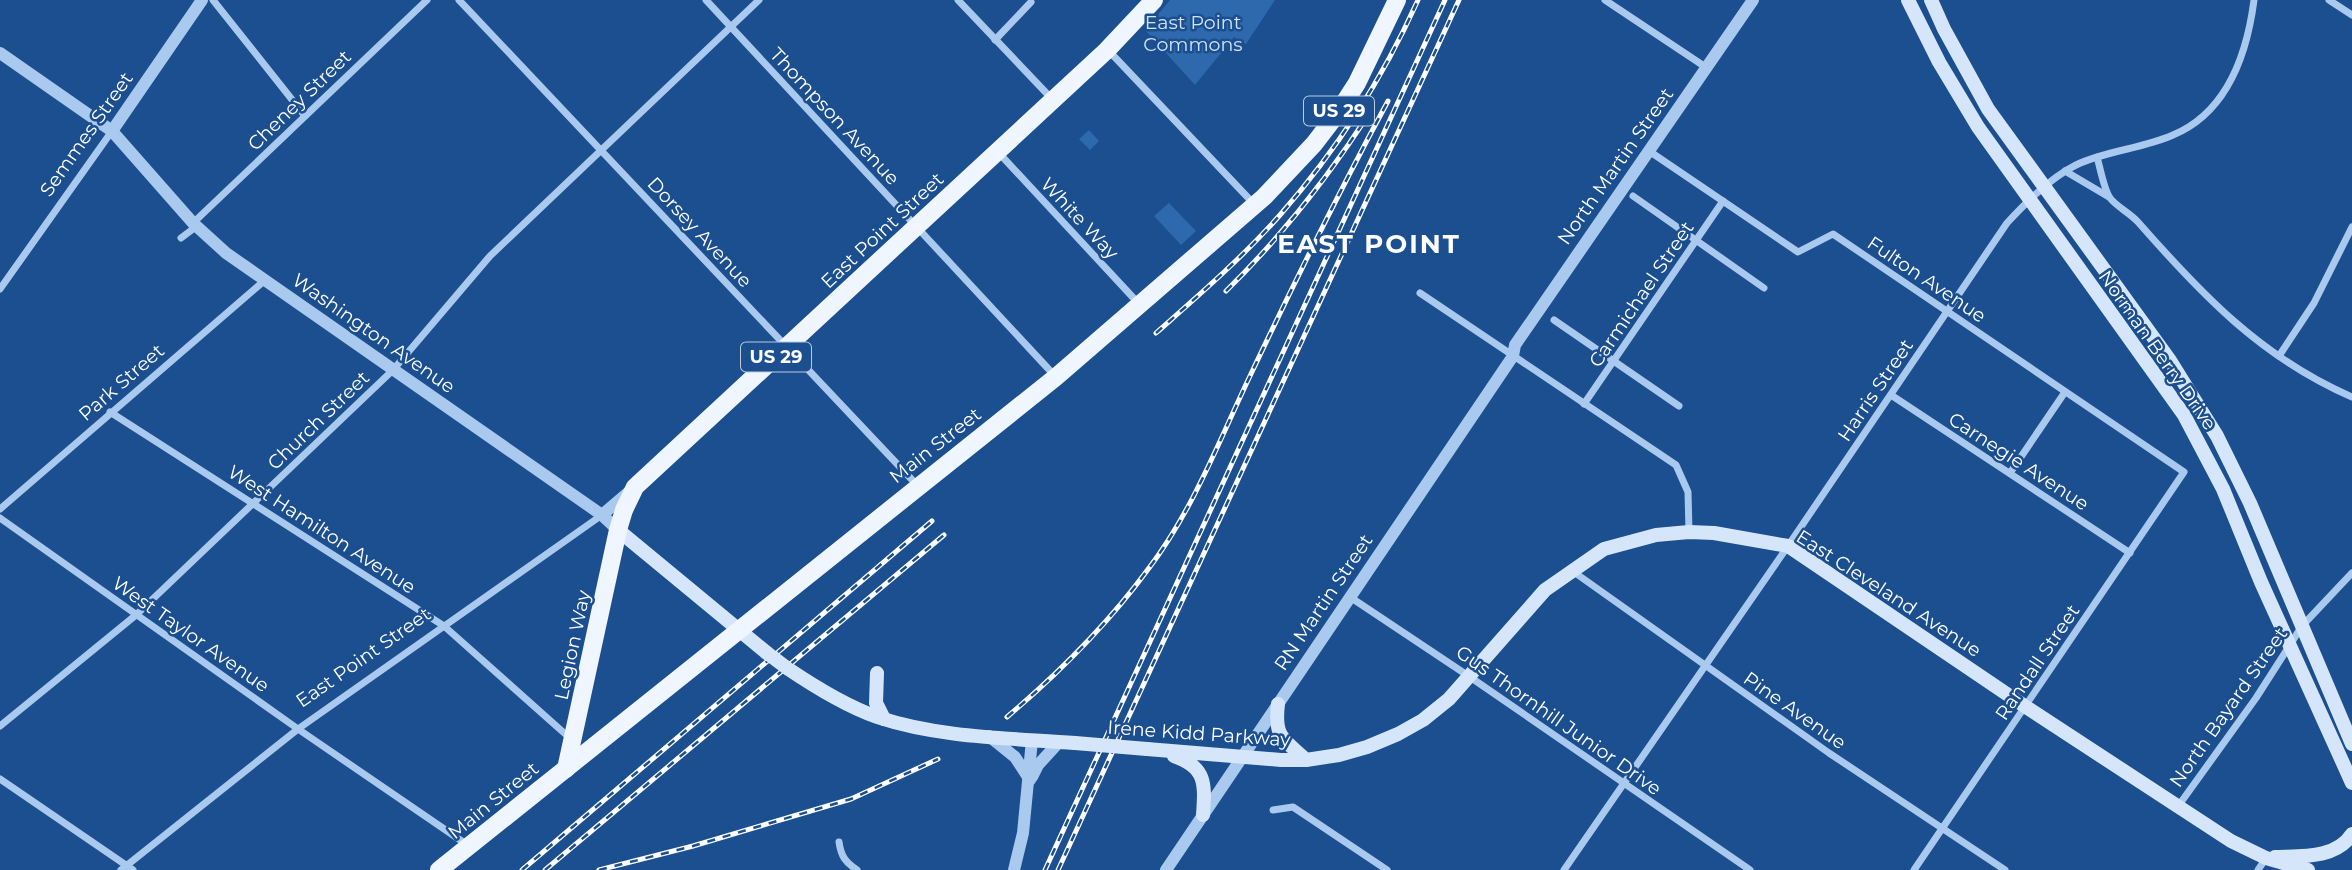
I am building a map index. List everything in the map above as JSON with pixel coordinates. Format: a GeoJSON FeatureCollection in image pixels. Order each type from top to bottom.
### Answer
{"type":"FeatureCollection","features":[{"type":"Feature","properties":{"kind":"main road","name":"East Point Street"},"geometry":{"type":"LineString","coordinates":[[618,530],[635,487],[1107,50],[1154,0]]}},
{"type":"Feature","properties":{"kind":"main road","name":"Main Street"},"geometry":{"type":"LineString","coordinates":[[439,870],[1056,377],[1255,205],[1290,172],[1337,114],[1357,83],[1397,0]]}},
{"type":"Feature","properties":{"kind":"main road","name":"Norman Berry Drive"},"geometry":{"type":"LineString","coordinates":[[1908,0],[1956,92],[2184,415],[2223,489],[2352,783]]}},
{"type":"Feature","properties":{"kind":"main road","name":"Norman Berry Drive"},"geometry":{"type":"LineString","coordinates":[[1931,0],[1988,109],[2169,359],[2217,436],[2250,503],[2352,744]]}},
{"type":"Feature","properties":{"kind":"main road","name":"Washington Avenue"},"geometry":{"type":"LineString","coordinates":[[618,530],[739,630]]}},
{"type":"Feature","properties":{"kind":"main road","name":"Legion Way"},"geometry":{"type":"LineString","coordinates":[[566,769],[618,530]]}},
{"type":"Feature","properties":{"kind":"main road","name":"East Cleveland Avenue"},"geometry":{"type":"LineString","coordinates":[[1689,532],[1737,536],[1788,547],[2262,864],[2308,870]]}},
{"type":"Feature","properties":{"kind":"main road","name":"Irene Kidd Parkway"},"geometry":{"type":"LineString","coordinates":[[739,630],[787,668],[841,700],[884,719],[912,727],[1032,740],[1306,760],[1367,747],[1423,720],[1470,677],[1528,606],[1571,570],[1604,549],[1656,535],[1689,532]]}},
{"type":"Feature","properties":{"kind":"main road"},"geometry":{"type":"LineString","coordinates":[[877,673],[876,703],[884,719]]}},
{"type":"Feature","properties":{"kind":"main road"},"geometry":{"type":"LineString","coordinates":[[1278,704],[1276,726],[1285,740],[1306,760]]}},
{"type":"Feature","properties":{"kind":"main road"},"geometry":{"type":"LineString","coordinates":[[1152,749],[1187,760],[1198,770],[1205,789],[1203,815]]}},
{"type":"Feature","properties":{"kind":"main road"},"geometry":{"type":"LineString","coordinates":[[2262,864],[2326,853],[2344,845],[2352,834]]}},
{"type":"Feature","properties":{"kind":"street","name":"Semmes Street"},"geometry":{"type":"LineString","coordinates":[[0,289],[202,0]]}},
{"type":"Feature","properties":{"kind":"street"},"geometry":{"type":"LineString","coordinates":[[213,0],[305,116]]}},
{"type":"Feature","properties":{"kind":"street","name":"Cheney Street"},"geometry":{"type":"LineString","coordinates":[[181,239],[427,0]]}},
{"type":"Feature","properties":{"kind":"street","name":"Dorsey Avenue"},"geometry":{"type":"LineString","coordinates":[[459,0],[918,485]]}},
{"type":"Feature","properties":{"kind":"street","name":"Thompson Avenue"},"geometry":{"type":"LineString","coordinates":[[706,0],[1056,377]]}},
{"type":"Feature","properties":{"kind":"street","name":"Church Street"},"geometry":{"type":"LineString","coordinates":[[0,726],[136,615],[393,370],[490,256],[759,0]]}},
{"type":"Feature","properties":{"kind":"street"},"geometry":{"type":"LineString","coordinates":[[958,0],[1053,100]]}},
{"type":"Feature","properties":{"kind":"street"},"geometry":{"type":"LineString","coordinates":[[1605,0],[1707,68]]}},
{"type":"Feature","properties":{"kind":"street","name":"North Martin Street"},"geometry":{"type":"LineString","coordinates":[[1513,356],[1515,345],[1753,0]]}},
{"type":"Feature","properties":{"kind":"street","name":"Harris Street"},"geometry":{"type":"LineString","coordinates":[[1564,870],[1788,547],[2007,223],[2029,199],[2065,171],[2096,157],[2172,136],[2194,124],[2216,103],[2233,78],[2244,55],[2254,0]]}},
{"type":"Feature","properties":{"kind":"street"},"geometry":{"type":"LineString","coordinates":[[2329,0],[2352,15]]}},
{"type":"Feature","properties":{"kind":"street"},"geometry":{"type":"LineString","coordinates":[[995,40],[1031,2]]}},
{"type":"Feature","properties":{"kind":"street"},"geometry":{"type":"LineString","coordinates":[[1107,50],[1255,205]]}},
{"type":"Feature","properties":{"kind":"street","name":"Washington Avenue"},"geometry":{"type":"LineString","coordinates":[[0,53],[112,131],[195,225],[226,253],[602,515],[618,530]]}},
{"type":"Feature","properties":{"kind":"street","name":"Fulton Avenue"},"geometry":{"type":"LineString","coordinates":[[1649,151],[1798,252],[1833,234],[2184,472]]}},
{"type":"Feature","properties":{"kind":"street","name":"White Way"},"geometry":{"type":"LineString","coordinates":[[997,152],[1141,305]]}},
{"type":"Feature","properties":{"kind":"street"},"geometry":{"type":"LineString","coordinates":[[2096,157],[2109,197]]}},
{"type":"Feature","properties":{"kind":"street"},"geometry":{"type":"LineString","coordinates":[[2065,171],[2109,197],[2135,219],[2182,272],[2230,319],[2298,371],[2352,397]]}},
{"type":"Feature","properties":{"kind":"street"},"geometry":{"type":"LineString","coordinates":[[1633,196],[1764,288]]}},
{"type":"Feature","properties":{"kind":"street","name":"Carmichael Street"},"geometry":{"type":"LineString","coordinates":[[1584,404],[1723,201]]}},
{"type":"Feature","properties":{"kind":"street"},"geometry":{"type":"LineString","coordinates":[[2279,356],[2314,303],[2352,228]]}},
{"type":"Feature","properties":{"kind":"street","name":"Park Street"},"geometry":{"type":"LineString","coordinates":[[0,509],[264,281]]}},
{"type":"Feature","properties":{"kind":"street"},"geometry":{"type":"LineString","coordinates":[[1420,293],[1676,465],[1688,492],[1689,532]]}},
{"type":"Feature","properties":{"kind":"street"},"geometry":{"type":"LineString","coordinates":[[1554,320],[1679,406]]}},
{"type":"Feature","properties":{"kind":"street","name":"RN Martin Street"},"geometry":{"type":"LineString","coordinates":[[1166,870],[1513,356]]}},
{"type":"Feature","properties":{"kind":"street"},"geometry":{"type":"LineString","coordinates":[[2010,473],[2065,392]]}},
{"type":"Feature","properties":{"kind":"street","name":"Carnegie Avenue"},"geometry":{"type":"LineString","coordinates":[[1891,395],[2130,553]]}},
{"type":"Feature","properties":{"kind":"street","name":"West Hamilton Avenue"},"geometry":{"type":"LineString","coordinates":[[110,412],[444,626],[572,740]]}},
{"type":"Feature","properties":{"kind":"street","name":"Randall Street"},"geometry":{"type":"LineString","coordinates":[[1914,870],[2184,472]]}},
{"type":"Feature","properties":{"kind":"street","name":"East Point Street"},"geometry":{"type":"LineString","coordinates":[[127,869],[298,729],[602,515],[635,487]]}},
{"type":"Feature","properties":{"kind":"street","name":"West Taylor Avenue"},"geometry":{"type":"LineString","coordinates":[[0,518],[298,729],[469,846]]}},
{"type":"Feature","properties":{"kind":"street","name":"Pine Avenue"},"geometry":{"type":"LineString","coordinates":[[1571,570],[1829,753],[2005,870]]}},
{"type":"Feature","properties":{"kind":"street","name":"North Bayard Street"},"geometry":{"type":"LineString","coordinates":[[2179,806],[2302,626],[2352,573]]}},
{"type":"Feature","properties":{"kind":"street","name":"Gus Thornhill Junior Drive"},"geometry":{"type":"LineString","coordinates":[[1350,597],[1750,870]]}},
{"type":"Feature","properties":{"kind":"street"},"geometry":{"type":"LineString","coordinates":[[989,736],[1015,757],[1030,780]]}},
{"type":"Feature","properties":{"kind":"street"},"geometry":{"type":"LineString","coordinates":[[1014,870],[1023,833],[1032,740]]}},
{"type":"Feature","properties":{"kind":"street"},"geometry":{"type":"LineString","coordinates":[[1030,780],[1038,765],[1059,742]]}},
{"type":"Feature","properties":{"kind":"street"},"geometry":{"type":"LineString","coordinates":[[0,779],[127,869]]}},
{"type":"Feature","properties":{"kind":"street"},"geometry":{"type":"LineString","coordinates":[[1273,810],[1293,807],[1387,870]]}},
{"type":"Feature","properties":{"kind":"street"},"geometry":{"type":"LineString","coordinates":[[839,842],[841,855],[857,870]]}},
{"type":"Feature","properties":{"kind":"green space","name":"East Point Commons"},"geometry":{"type":"Polygon","coordinates":[[[1170,0],[1275,0],[1246,44],[1234,37],[1195,85],[1145,30],[1170,0]]]}},
{"type":"Feature","properties":{"kind":"green space"},"geometry":{"type":"Polygon","coordinates":[[[1089,130],[1099,141],[1090,150],[1079,139],[1089,130]]]}},
{"type":"Feature","properties":{"kind":"green space"},"geometry":{"type":"Polygon","coordinates":[[[1169,203],[1196,231],[1181,245],[1154,216],[1169,203]]]}},
{"type":"Feature","properties":{"kind":"railway"},"geometry":{"type":"LineString","coordinates":[[1156,333],[1251,246],[1301,191],[1357,113],[1390,58],[1418,0]]}},
{"type":"Feature","properties":{"kind":"railway"},"geometry":{"type":"LineString","coordinates":[[1045,870],[1445,0]]}},
{"type":"Feature","properties":{"kind":"railway"},"geometry":{"type":"LineString","coordinates":[[1058,870],[1459,0]]}},
{"type":"Feature","properties":{"kind":"railway"},"geometry":{"type":"LineString","coordinates":[[1007,717],[1046,683],[1100,628],[1165,546],[1204,475],[1300,272],[1388,101]]}},
{"type":"Feature","properties":{"kind":"railway"},"geometry":{"type":"LineString","coordinates":[[1226,291],[1267,249],[1304,204],[1372,109]]}},
{"type":"Feature","properties":{"kind":"railway"},"geometry":{"type":"LineString","coordinates":[[522,870],[932,521]]}},
{"type":"Feature","properties":{"kind":"railway"},"geometry":{"type":"LineString","coordinates":[[545,870],[944,535]]}},
{"type":"Feature","properties":{"kind":"railway"},"geometry":{"type":"LineString","coordinates":[[599,870],[693,846],[851,799],[938,759]]}},
{"type":"Feature","properties":{"kind":"district","name":"EAST POINT"},"geometry":{"type":"Point","coordinates":[1369,244]}}]}
